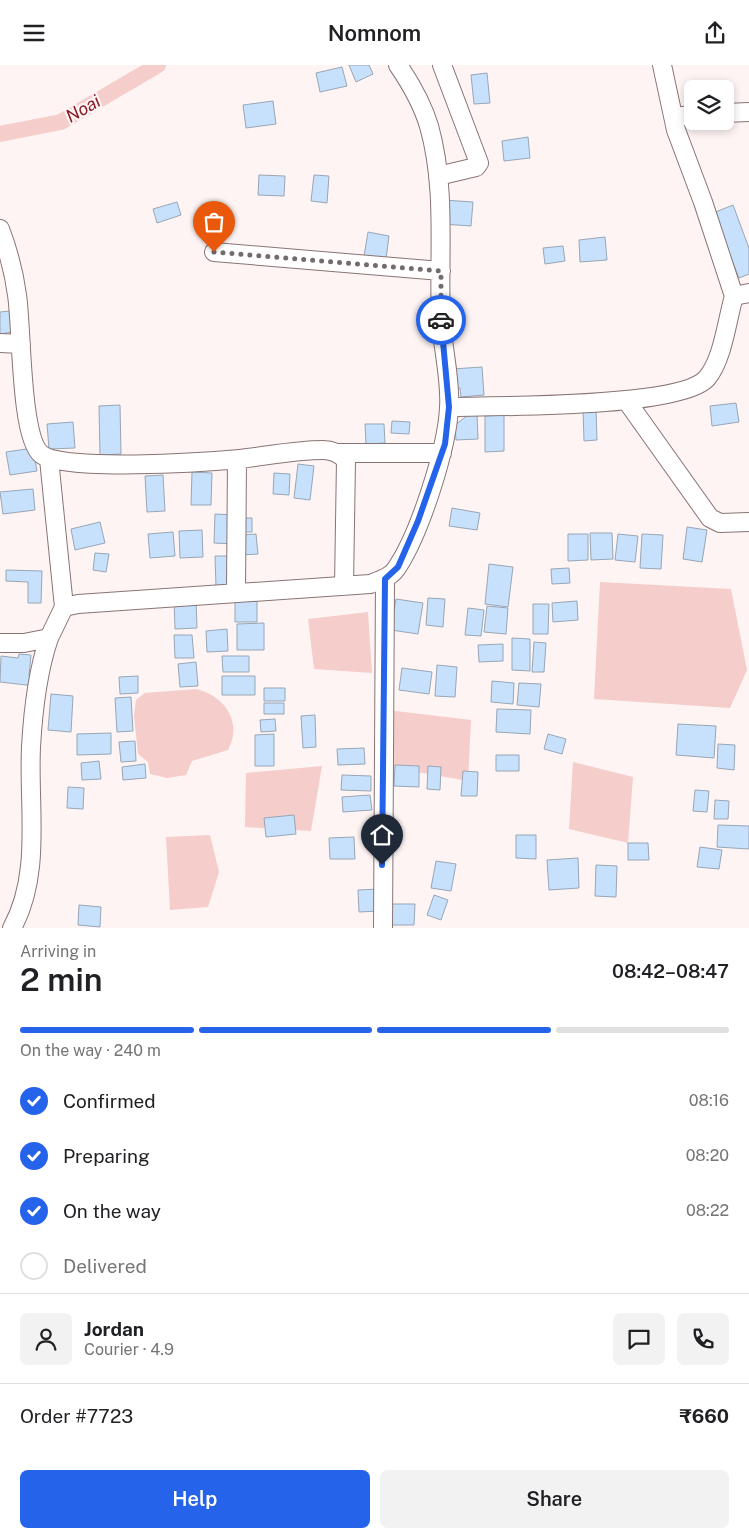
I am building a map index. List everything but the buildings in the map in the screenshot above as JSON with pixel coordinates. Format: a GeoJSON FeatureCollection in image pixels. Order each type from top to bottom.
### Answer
{"type":"FeatureCollection","features":[{"type":"Feature","properties":{"kind":"street"},"geometry":{"type":"LineString","coordinates":[[64,607],[78,603],[370,584],[385,579],[398,567],[412,537],[442,453],[449,407],[441,322],[438,176],[428,126],[415,91],[398,65]]}},
{"type":"Feature","properties":{"kind":"street"},"geometry":{"type":"LineString","coordinates":[[438,176],[476,167],[479,163],[442,65]]}},
{"type":"Feature","properties":{"kind":"street"},"geometry":{"type":"LineString","coordinates":[[449,407],[626,400],[677,392],[706,379],[719,358],[741,295],[674,117],[662,65]]}},
{"type":"Feature","properties":{"kind":"street"},"geometry":{"type":"LineString","coordinates":[[734,113],[749,112]]}},
{"type":"Feature","properties":{"kind":"street"},"geometry":{"type":"LineString","coordinates":[[674,117],[684,116]]}},
{"type":"Feature","properties":{"kind":"street"},"geometry":{"type":"LineString","coordinates":[[0,229],[8,251],[18,296],[27,421],[39,453],[49,459],[65,463],[101,465],[237,459],[324,449],[339,453],[442,453]]}},
{"type":"Feature","properties":{"kind":"street"},"geometry":{"type":"LineString","coordinates":[[214,252],[441,271]]}},
{"type":"Feature","properties":{"kind":"street"},"geometry":{"type":"LineString","coordinates":[[0,343],[21,344]]}},
{"type":"Feature","properties":{"kind":"street"},"geometry":{"type":"LineString","coordinates":[[626,400],[715,522],[749,522]]}},
{"type":"Feature","properties":{"kind":"street"},"geometry":{"type":"LineString","coordinates":[[339,453],[346,460],[344,586]]}},
{"type":"Feature","properties":{"kind":"street"},"geometry":{"type":"LineString","coordinates":[[12,928],[20,914],[32,836],[31,747],[40,664],[49,638],[64,607],[49,459]]}},
{"type":"Feature","properties":{"kind":"street"},"geometry":{"type":"LineString","coordinates":[[236,592],[237,459]]}},
{"type":"Feature","properties":{"kind":"street"},"geometry":{"type":"LineString","coordinates":[[383,928],[385,579]]}},
{"type":"Feature","properties":{"kind":"street"},"geometry":{"type":"LineString","coordinates":[[0,643],[24,643],[49,638]]}},
{"type":"Feature","properties":{"kind":"shaded area"},"geometry":{"type":"Polygon","coordinates":[[[600,582],[731,589],[747,670],[730,708],[594,699],[600,582]]]}},
{"type":"Feature","properties":{"kind":"shaded area"},"geometry":{"type":"Polygon","coordinates":[[[368,612],[372,673],[314,669],[308,619],[368,612]]]}},
{"type":"Feature","properties":{"kind":"shaded area"},"geometry":{"type":"Polygon","coordinates":[[[196,689],[206,692],[215,698],[223,704],[228,712],[232,720],[233,730],[228,750],[192,761],[186,775],[167,778],[150,774],[148,762],[138,754],[134,716],[136,700],[145,693],[196,689]]]}},
{"type":"Feature","properties":{"kind":"shaded area"},"geometry":{"type":"Polygon","coordinates":[[[379,709],[471,720],[468,781],[377,765],[379,709]]]}},
{"type":"Feature","properties":{"kind":"shaded area"},"geometry":{"type":"Polygon","coordinates":[[[573,762],[633,777],[628,843],[569,829],[573,762]]]}},
{"type":"Feature","properties":{"kind":"shaded area"},"geometry":{"type":"Polygon","coordinates":[[[322,766],[311,831],[245,827],[246,773],[322,766]]]}},
{"type":"Feature","properties":{"kind":"shaded area"},"geometry":{"type":"Polygon","coordinates":[[[210,835],[219,872],[208,907],[170,910],[166,837],[210,835]]]}},
{"type":"Feature","properties":{"kind":"waterway","name":"Noai"},"geometry":{"type":"LineString","coordinates":[[0,134],[61,122],[158,65]]}},
{"type":"Feature","properties":{"kind":"way so far"},"geometry":{"type":"LineString","coordinates":[[214,252],[441,271],[441,320]]}},
{"type":"Feature","properties":{"kind":"route"},"geometry":{"type":"LineString","coordinates":[[382,865],[385,579],[398,567],[418,521],[445,444],[449,407],[441,320]]}}]}
